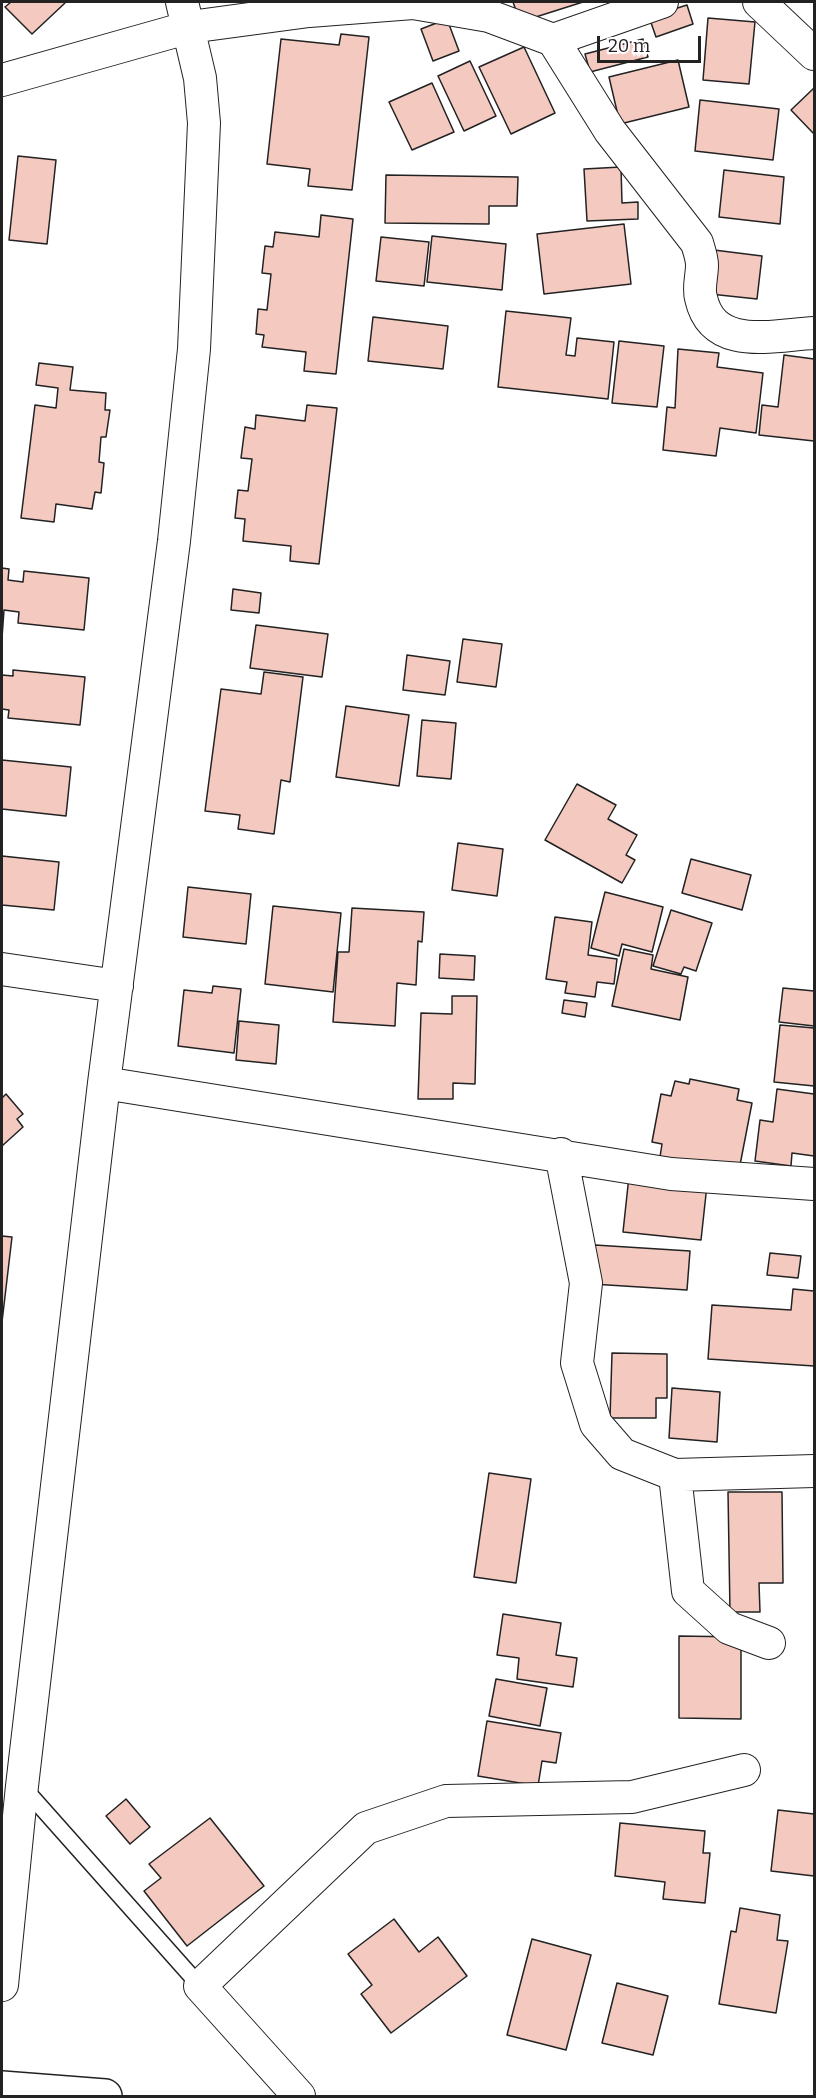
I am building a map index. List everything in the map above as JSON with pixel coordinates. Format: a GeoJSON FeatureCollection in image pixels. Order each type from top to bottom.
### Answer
{"type":"FeatureCollection","features":[{"type":"Feature","properties":{"kind":"main road"},"geometry":{"type":"LineString","coordinates":[[2,2088],[105,2097]]}},
{"type":"Feature","properties":{"kind":"street"},"geometry":{"type":"LineString","coordinates":[[2,80],[186,14],[309,11],[413,2],[489,16],[554,40],[610,131],[697,243],[702,262],[700,295],[706,316],[726,333],[739,337],[814,333]]}},
{"type":"Feature","properties":{"kind":"street"},"geometry":{"type":"LineString","coordinates":[[554,40],[662,2]]}},
{"type":"Feature","properties":{"kind":"street"},"geometry":{"type":"LineString","coordinates":[[759,2],[814,54]]}},
{"type":"Feature","properties":{"kind":"street"},"geometry":{"type":"LineString","coordinates":[[2,1984],[22,1786],[104,1083],[174,541],[194,349],[204,123],[200,78],[186,14]]}},
{"type":"Feature","properties":{"kind":"street"},"geometry":{"type":"LineString","coordinates":[[2,969],[117,986]]}},
{"type":"Feature","properties":{"kind":"street"},"geometry":{"type":"LineString","coordinates":[[104,1083],[561,1154],[671,1174],[814,1184]]}},
{"type":"Feature","properties":{"kind":"street"},"geometry":{"type":"LineString","coordinates":[[561,1154],[586,1283],[577,1363],[596,1424],[622,1454],[675,1475],[814,1470]]}},
{"type":"Feature","properties":{"kind":"street"},"geometry":{"type":"LineString","coordinates":[[675,1475],[688,1591],[729,1628],[769,1643]]}},
{"type":"Feature","properties":{"kind":"street"},"geometry":{"type":"LineString","coordinates":[[299,2097],[200,1986],[366,1828],[446,1801],[632,1797],[744,1770]]}},
{"type":"Feature","properties":{"kind":"lane"},"geometry":{"type":"LineString","coordinates":[[22,1786],[200,1986]]}},
{"type":"Feature","properties":{"kind":"building"},"geometry":{"type":"Polygon","coordinates":[[[11,2],[65,3],[32,34],[5,7],[11,2]]]}},
{"type":"Feature","properties":{"kind":"building"},"geometry":{"type":"Polygon","coordinates":[[[513,2],[583,2],[520,22],[513,2]]]}},
{"type":"Feature","properties":{"kind":"building"},"geometry":{"type":"Polygon","coordinates":[[[687,5],[693,24],[656,37],[649,17],[687,5]]]}},
{"type":"Feature","properties":{"kind":"building"},"geometry":{"type":"Polygon","coordinates":[[[708,18],[755,22],[749,84],[703,80],[708,18]]]}},
{"type":"Feature","properties":{"kind":"building"},"geometry":{"type":"Polygon","coordinates":[[[447,19],[459,51],[433,61],[421,29],[447,19]]]}},
{"type":"Feature","properties":{"kind":"building"},"geometry":{"type":"Polygon","coordinates":[[[341,34],[369,37],[352,190],[308,186],[310,169],[267,164],[281,39],[339,45],[341,34]]]}},
{"type":"Feature","properties":{"kind":"building"},"geometry":{"type":"Polygon","coordinates":[[[643,39],[648,57],[590,72],[585,54],[643,39]]]}},
{"type":"Feature","properties":{"kind":"building"},"geometry":{"type":"Polygon","coordinates":[[[524,47],[555,113],[511,134],[479,67],[524,47]]]}},
{"type":"Feature","properties":{"kind":"building"},"geometry":{"type":"Polygon","coordinates":[[[678,60],[689,107],[620,124],[609,77],[678,60]]]}},
{"type":"Feature","properties":{"kind":"building"},"geometry":{"type":"Polygon","coordinates":[[[470,61],[496,116],[464,131],[438,76],[470,61]]]}},
{"type":"Feature","properties":{"kind":"building"},"geometry":{"type":"Polygon","coordinates":[[[432,83],[454,132],[412,150],[389,102],[432,83]]]}},
{"type":"Feature","properties":{"kind":"building"},"geometry":{"type":"Polygon","coordinates":[[[814,88],[814,134],[791,110],[814,88]]]}},
{"type":"Feature","properties":{"kind":"building"},"geometry":{"type":"Polygon","coordinates":[[[700,100],[779,109],[773,160],[695,151],[700,100]]]}},
{"type":"Feature","properties":{"kind":"building"},"geometry":{"type":"Polygon","coordinates":[[[18,156],[56,160],[47,244],[9,240],[18,156]]]}},
{"type":"Feature","properties":{"kind":"building"},"geometry":{"type":"Polygon","coordinates":[[[621,167],[622,203],[638,202],[638,219],[587,221],[584,169],[621,167]]]}},
{"type":"Feature","properties":{"kind":"building"},"geometry":{"type":"Polygon","coordinates":[[[724,170],[784,177],[780,224],[719,217],[724,170]]]}},
{"type":"Feature","properties":{"kind":"building"},"geometry":{"type":"Polygon","coordinates":[[[386,175],[518,177],[517,206],[489,206],[489,224],[385,223],[386,175]]]}},
{"type":"Feature","properties":{"kind":"building"},"geometry":{"type":"Polygon","coordinates":[[[321,215],[353,219],[336,374],[304,371],[306,352],[262,347],[264,335],[256,334],[258,309],[267,310],[271,274],[262,273],[265,246],[273,247],[275,232],[319,237],[321,215]]]}},
{"type":"Feature","properties":{"kind":"building"},"geometry":{"type":"Polygon","coordinates":[[[624,224],[631,284],[544,294],[537,234],[624,224]]]}},
{"type":"Feature","properties":{"kind":"building"},"geometry":{"type":"Polygon","coordinates":[[[432,236],[506,244],[502,290],[427,282],[432,236]]]}},
{"type":"Feature","properties":{"kind":"building"},"geometry":{"type":"Polygon","coordinates":[[[381,237],[429,242],[424,286],[376,281],[381,237]]]}},
{"type":"Feature","properties":{"kind":"building"},"geometry":{"type":"Polygon","coordinates":[[[714,250],[762,256],[757,299],[710,294],[714,250]]]}},
{"type":"Feature","properties":{"kind":"building"},"geometry":{"type":"Polygon","coordinates":[[[506,311],[571,318],[566,355],[575,356],[577,338],[614,342],[608,399],[498,387],[506,311]]]}},
{"type":"Feature","properties":{"kind":"building"},"geometry":{"type":"Polygon","coordinates":[[[373,317],[448,326],[443,369],[368,361],[373,317]]]}},
{"type":"Feature","properties":{"kind":"building"},"geometry":{"type":"Polygon","coordinates":[[[619,341],[664,346],[657,407],[612,403],[619,341]]]}},
{"type":"Feature","properties":{"kind":"building"},"geometry":{"type":"Polygon","coordinates":[[[678,349],[719,353],[717,367],[763,373],[756,433],[720,428],[716,456],[663,450],[667,407],[675,408],[678,349]]]}},
{"type":"Feature","properties":{"kind":"building"},"geometry":{"type":"Polygon","coordinates":[[[784,355],[814,359],[814,441],[759,435],[762,405],[778,407],[784,355]]]}},
{"type":"Feature","properties":{"kind":"building"},"geometry":{"type":"Polygon","coordinates":[[[39,363],[73,367],[70,390],[106,393],[105,410],[110,410],[106,437],[101,437],[99,462],[104,463],[101,493],[95,492],[92,509],[56,504],[54,522],[21,518],[35,405],[56,408],[58,388],[36,385],[39,363]]]}},
{"type":"Feature","properties":{"kind":"building"},"geometry":{"type":"Polygon","coordinates":[[[307,405],[337,408],[319,564],[290,561],[291,546],[243,541],[245,519],[235,518],[238,490],[248,491],[252,459],[241,458],[245,427],[255,429],[256,415],[305,421],[307,405]]]}},
{"type":"Feature","properties":{"kind":"building"},"geometry":{"type":"Polygon","coordinates":[[[2,568],[9,569],[8,580],[23,582],[24,571],[89,578],[84,630],[18,623],[19,612],[4,610],[2,638],[2,568]]]}},
{"type":"Feature","properties":{"kind":"building"},"geometry":{"type":"Polygon","coordinates":[[[233,589],[261,593],[259,613],[231,610],[233,589]]]}},
{"type":"Feature","properties":{"kind":"building"},"geometry":{"type":"Polygon","coordinates":[[[256,625],[328,634],[322,677],[250,668],[256,625]]]}},
{"type":"Feature","properties":{"kind":"building"},"geometry":{"type":"Polygon","coordinates":[[[463,639],[502,644],[496,687],[457,682],[463,639]]]}},
{"type":"Feature","properties":{"kind":"building"},"geometry":{"type":"Polygon","coordinates":[[[407,655],[450,661],[445,695],[403,690],[407,655]]]}},
{"type":"Feature","properties":{"kind":"building"},"geometry":{"type":"Polygon","coordinates":[[[13,670],[85,677],[80,725],[8,718],[9,710],[2,709],[2,675],[13,676],[13,670]]]}},
{"type":"Feature","properties":{"kind":"building"},"geometry":{"type":"Polygon","coordinates":[[[264,672],[303,677],[290,782],[281,780],[274,834],[238,829],[240,815],[205,811],[221,689],[261,694],[264,672]]]}},
{"type":"Feature","properties":{"kind":"building"},"geometry":{"type":"Polygon","coordinates":[[[346,706],[409,715],[399,786],[336,777],[346,706]]]}},
{"type":"Feature","properties":{"kind":"building"},"geometry":{"type":"Polygon","coordinates":[[[422,720],[456,723],[451,779],[417,776],[422,720]]]}},
{"type":"Feature","properties":{"kind":"building"},"geometry":{"type":"Polygon","coordinates":[[[2,760],[71,767],[66,816],[2,809],[2,760]]]}},
{"type":"Feature","properties":{"kind":"building"},"geometry":{"type":"Polygon","coordinates":[[[577,784],[616,805],[608,819],[637,835],[626,855],[635,860],[622,883],[545,840],[577,784]]]}},
{"type":"Feature","properties":{"kind":"building"},"geometry":{"type":"Polygon","coordinates":[[[458,843],[503,849],[497,896],[452,890],[458,843]]]}},
{"type":"Feature","properties":{"kind":"building"},"geometry":{"type":"Polygon","coordinates":[[[2,856],[59,862],[54,910],[2,905],[2,856]]]}},
{"type":"Feature","properties":{"kind":"building"},"geometry":{"type":"Polygon","coordinates":[[[691,859],[751,875],[742,910],[682,893],[691,859]]]}},
{"type":"Feature","properties":{"kind":"building"},"geometry":{"type":"Polygon","coordinates":[[[188,887],[251,894],[246,944],[183,937],[188,887]]]}},
{"type":"Feature","properties":{"kind":"building"},"geometry":{"type":"Polygon","coordinates":[[[605,892],[663,907],[652,952],[622,944],[619,956],[591,948],[605,892]]]}},
{"type":"Feature","properties":{"kind":"building"},"geometry":{"type":"Polygon","coordinates":[[[273,906],[341,913],[333,992],[265,984],[273,906]]]}},
{"type":"Feature","properties":{"kind":"building"},"geometry":{"type":"Polygon","coordinates":[[[352,908],[424,912],[422,942],[418,941],[416,985],[397,983],[395,1026],[333,1022],[338,952],[349,952],[352,908]]]}},
{"type":"Feature","properties":{"kind":"building"},"geometry":{"type":"Polygon","coordinates":[[[671,910],[712,923],[696,971],[684,967],[681,974],[653,966],[671,910]]]}},
{"type":"Feature","properties":{"kind":"building"},"geometry":{"type":"Polygon","coordinates":[[[555,917],[592,922],[588,955],[617,959],[614,984],[597,982],[595,997],[565,993],[567,982],[546,979],[555,917]]]}},
{"type":"Feature","properties":{"kind":"building"},"geometry":{"type":"Polygon","coordinates":[[[624,949],[653,955],[651,969],[688,977],[680,1020],[612,1006],[624,949]]]}},
{"type":"Feature","properties":{"kind":"building"},"geometry":{"type":"Polygon","coordinates":[[[440,954],[475,956],[474,980],[439,978],[440,954]]]}},
{"type":"Feature","properties":{"kind":"building"},"geometry":{"type":"Polygon","coordinates":[[[213,986],[241,989],[234,1053],[178,1046],[184,990],[212,993],[213,986]]]}},
{"type":"Feature","properties":{"kind":"building"},"geometry":{"type":"Polygon","coordinates":[[[783,988],[814,991],[814,1026],[779,1022],[783,988]]]}},
{"type":"Feature","properties":{"kind":"building"},"geometry":{"type":"Polygon","coordinates":[[[452,996],[477,996],[475,1084],[453,1083],[453,1099],[418,1099],[421,1013],[452,1014],[452,996]]]}},
{"type":"Feature","properties":{"kind":"building"},"geometry":{"type":"Polygon","coordinates":[[[564,1000],[587,1003],[585,1017],[562,1013],[564,1000]]]}},
{"type":"Feature","properties":{"kind":"building"},"geometry":{"type":"Polygon","coordinates":[[[239,1021],[279,1025],[276,1064],[236,1060],[239,1021]]]}},
{"type":"Feature","properties":{"kind":"building"},"geometry":{"type":"Polygon","coordinates":[[[780,1025],[814,1028],[814,1086],[774,1082],[780,1025]]]}},
{"type":"Feature","properties":{"kind":"building"},"geometry":{"type":"Polygon","coordinates":[[[690,1079],[739,1089],[737,1100],[752,1103],[740,1165],[724,1170],[660,1157],[662,1144],[652,1142],[661,1094],[671,1096],[675,1081],[689,1084],[690,1079]]]}},
{"type":"Feature","properties":{"kind":"building"},"geometry":{"type":"Polygon","coordinates":[[[777,1089],[814,1094],[814,1156],[792,1153],[791,1166],[755,1161],[760,1120],[773,1122],[777,1089]]]}},
{"type":"Feature","properties":{"kind":"building"},"geometry":{"type":"Polygon","coordinates":[[[6,1094],[23,1114],[17,1119],[23,1127],[2,1146],[2,1098],[6,1094]]]}},
{"type":"Feature","properties":{"kind":"building"},"geometry":{"type":"Polygon","coordinates":[[[629,1176],[707,1185],[701,1240],[623,1232],[629,1176]]]}},
{"type":"Feature","properties":{"kind":"building"},"geometry":{"type":"Polygon","coordinates":[[[2,1236],[12,1237],[2,1322],[2,1236]]]}},
{"type":"Feature","properties":{"kind":"building"},"geometry":{"type":"Polygon","coordinates":[[[595,1245],[690,1251],[687,1290],[592,1284],[595,1245]]]}},
{"type":"Feature","properties":{"kind":"building"},"geometry":{"type":"Polygon","coordinates":[[[770,1253],[801,1256],[798,1278],[767,1275],[770,1253]]]}},
{"type":"Feature","properties":{"kind":"building"},"geometry":{"type":"Polygon","coordinates":[[[793,1289],[814,1291],[814,1366],[708,1359],[712,1305],[791,1310],[793,1289]]]}},
{"type":"Feature","properties":{"kind":"building"},"geometry":{"type":"Polygon","coordinates":[[[612,1353],[667,1354],[667,1398],[656,1398],[656,1418],[610,1418],[612,1353]]]}},
{"type":"Feature","properties":{"kind":"building"},"geometry":{"type":"Polygon","coordinates":[[[672,1388],[720,1392],[717,1442],[669,1438],[672,1388]]]}},
{"type":"Feature","properties":{"kind":"building"},"geometry":{"type":"Polygon","coordinates":[[[489,1473],[531,1479],[516,1583],[474,1577],[489,1473]]]}},
{"type":"Feature","properties":{"kind":"building"},"geometry":{"type":"Polygon","coordinates":[[[728,1492],[782,1492],[783,1583],[759,1583],[760,1612],[730,1612],[728,1492]]]}},
{"type":"Feature","properties":{"kind":"building"},"geometry":{"type":"Polygon","coordinates":[[[503,1614],[561,1623],[556,1655],[577,1658],[573,1687],[517,1679],[519,1658],[497,1655],[503,1614]]]}},
{"type":"Feature","properties":{"kind":"building"},"geometry":{"type":"Polygon","coordinates":[[[679,1636],[741,1637],[741,1719],[679,1718],[679,1636]]]}},
{"type":"Feature","properties":{"kind":"building"},"geometry":{"type":"Polygon","coordinates":[[[496,1679],[547,1688],[540,1726],[489,1716],[496,1679]]]}},
{"type":"Feature","properties":{"kind":"building"},"geometry":{"type":"Polygon","coordinates":[[[487,1721],[561,1733],[556,1763],[542,1761],[538,1786],[478,1776],[487,1721]]]}},
{"type":"Feature","properties":{"kind":"building"},"geometry":{"type":"Polygon","coordinates":[[[126,1799],[150,1827],[130,1844],[106,1816],[126,1799]]]}},
{"type":"Feature","properties":{"kind":"building"},"geometry":{"type":"Polygon","coordinates":[[[778,1810],[814,1814],[814,1876],[771,1871],[778,1810]]]}},
{"type":"Feature","properties":{"kind":"building"},"geometry":{"type":"Polygon","coordinates":[[[210,1818],[264,1886],[187,1946],[144,1891],[161,1878],[149,1864],[210,1818]]]}},
{"type":"Feature","properties":{"kind":"building"},"geometry":{"type":"Polygon","coordinates":[[[620,1823],[705,1831],[703,1853],[710,1853],[705,1903],[663,1899],[665,1882],[615,1876],[620,1823]]]}},
{"type":"Feature","properties":{"kind":"building"},"geometry":{"type":"Polygon","coordinates":[[[740,1908],[780,1915],[777,1940],[788,1941],[776,2013],[719,2004],[731,1931],[736,1932],[740,1908]]]}},
{"type":"Feature","properties":{"kind":"building"},"geometry":{"type":"Polygon","coordinates":[[[394,1919],[419,1952],[438,1937],[467,1976],[391,2033],[361,1994],[372,1985],[348,1954],[394,1919]]]}},
{"type":"Feature","properties":{"kind":"building"},"geometry":{"type":"Polygon","coordinates":[[[532,1939],[591,1955],[566,2050],[507,2035],[532,1939]]]}},
{"type":"Feature","properties":{"kind":"building"},"geometry":{"type":"Polygon","coordinates":[[[617,1983],[668,1996],[653,2055],[602,2043],[617,1983]]]}}]}
